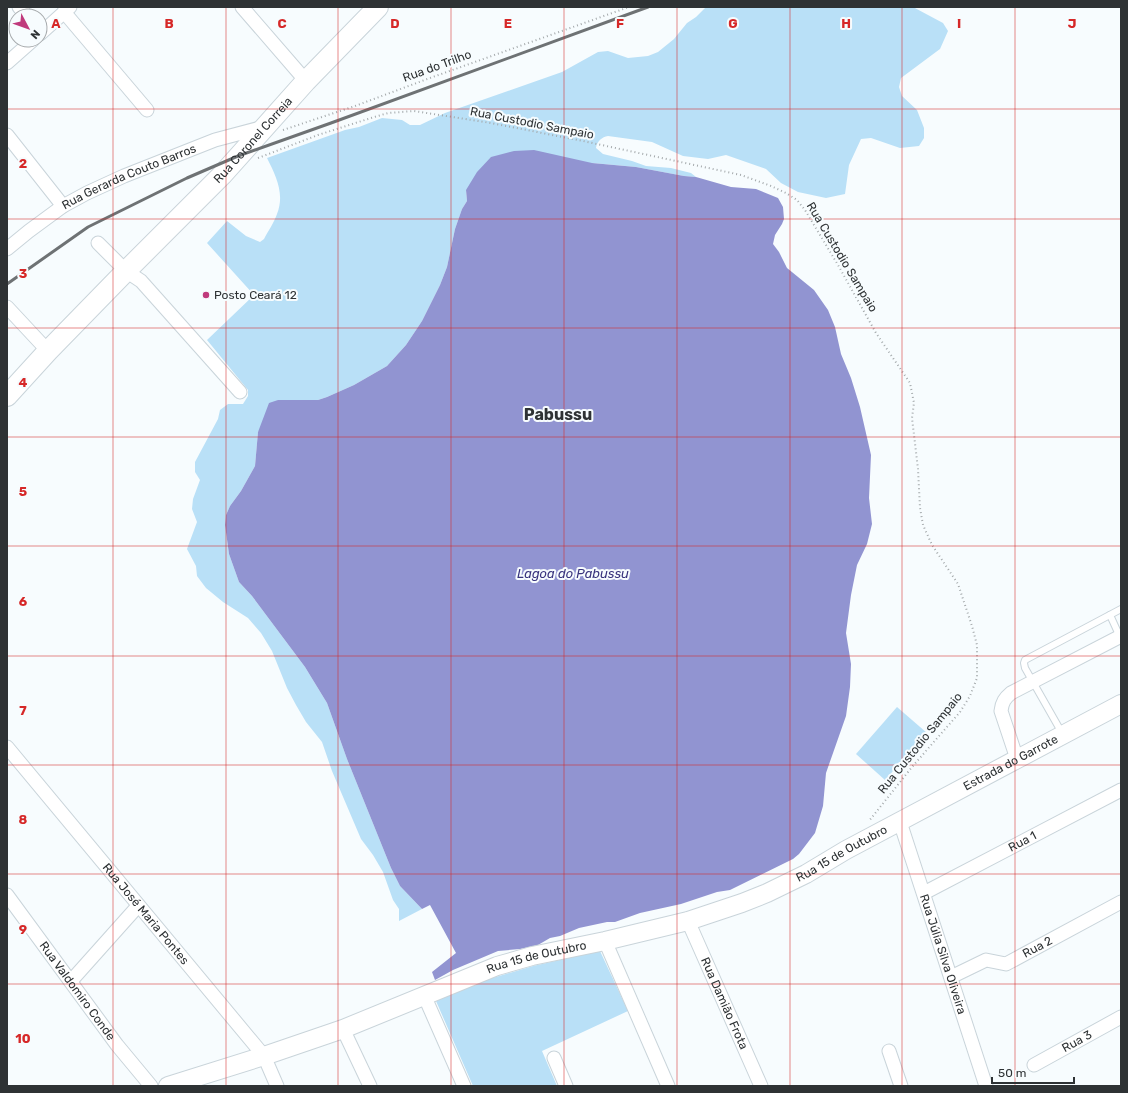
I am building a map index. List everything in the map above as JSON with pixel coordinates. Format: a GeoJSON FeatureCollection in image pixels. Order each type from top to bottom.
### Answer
{"type":"FeatureCollection","features":[{"type":"Feature","properties":{"kind":"main road","name":"Rua Coronel Correia"},"geometry":{"type":"LineString","coordinates":[[7,396],[48,351],[126,271],[222,175],[273,129],[306,81],[378,7]]}},
{"type":"Feature","properties":{"kind":"main road","name":"Estrada do Garrote"},"geometry":{"type":"LineString","coordinates":[[900,822],[1121,704]]}},
{"type":"Feature","properties":{"kind":"main road","name":"Rua 15 de Outubro"},"geometry":{"type":"LineString","coordinates":[[168,1086],[264,1056],[343,1029],[497,966],[532,956],[605,941],[688,921],[742,903],[767,893],[806,874],[846,850],[900,822]]}},
{"type":"Feature","properties":{"kind":"street"},"geometry":{"type":"LineString","coordinates":[[242,7],[306,81]]}},
{"type":"Feature","properties":{"kind":"street"},"geometry":{"type":"LineString","coordinates":[[48,26],[67,10],[147,110]]}},
{"type":"Feature","properties":{"kind":"street"},"geometry":{"type":"LineString","coordinates":[[7,62],[23,48]]}},
{"type":"Feature","properties":{"kind":"street","name":"Rua Gerarda Couto Barros"},"geometry":{"type":"LineString","coordinates":[[7,250],[63,206],[124,176],[215,140],[273,129]]}},
{"type":"Feature","properties":{"kind":"street"},"geometry":{"type":"LineString","coordinates":[[7,135],[63,206]]}},
{"type":"Feature","properties":{"kind":"street"},"geometry":{"type":"LineString","coordinates":[[98,243],[126,271],[141,281],[240,392]]}},
{"type":"Feature","properties":{"kind":"street"},"geometry":{"type":"LineString","coordinates":[[7,307],[48,351]]}},
{"type":"Feature","properties":{"kind":"street"},"geometry":{"type":"LineString","coordinates":[[1017,759],[1001,711],[1005,698],[1011,693],[1121,637]]}},
{"type":"Feature","properties":{"kind":"street","name":"Rua José Maria Pontes"},"geometry":{"type":"LineString","coordinates":[[7,747],[264,1056],[277,1086]]}},
{"type":"Feature","properties":{"kind":"street","name":"Rua 1"},"geometry":{"type":"LineString","coordinates":[[924,893],[1121,790]]}},
{"type":"Feature","properties":{"kind":"street","name":"Rua Júlia Silva Oliveira"},"geometry":{"type":"LineString","coordinates":[[900,822],[986,1086]]}},
{"type":"Feature","properties":{"kind":"street","name":"Rua Valdomiro Conde"},"geometry":{"type":"LineString","coordinates":[[7,895],[117,1045],[151,1086]]}},
{"type":"Feature","properties":{"kind":"street","name":"Rua 2"},"geometry":{"type":"LineString","coordinates":[[951,977],[986,960],[1006,964],[1121,902]]}},
{"type":"Feature","properties":{"kind":"street"},"geometry":{"type":"LineString","coordinates":[[71,981],[138,906]]}},
{"type":"Feature","properties":{"kind":"street","name":"Rua Damião Frota"},"geometry":{"type":"LineString","coordinates":[[688,921],[760,1086]]}},
{"type":"Feature","properties":{"kind":"street"},"geometry":{"type":"LineString","coordinates":[[605,941],[668,1086]]}},
{"type":"Feature","properties":{"kind":"street"},"geometry":{"type":"LineString","coordinates":[[424,995],[464,1086]]}},
{"type":"Feature","properties":{"kind":"street","name":"Rua 3"},"geometry":{"type":"LineString","coordinates":[[1034,1065],[1121,1017]]}},
{"type":"Feature","properties":{"kind":"street"},"geometry":{"type":"LineString","coordinates":[[343,1029],[370,1086]]}},
{"type":"Feature","properties":{"kind":"street"},"geometry":{"type":"LineString","coordinates":[[889,1051],[901,1086]]}},
{"type":"Feature","properties":{"kind":"street"},"geometry":{"type":"LineString","coordinates":[[554,1058],[566,1086]]}},
{"type":"Feature","properties":{"kind":"lane"},"geometry":{"type":"LineString","coordinates":[[1063,734],[1025,668],[1025,660],[1121,609]]}},
{"type":"Feature","properties":{"kind":"lane"},"geometry":{"type":"LineString","coordinates":[[1110,614],[1121,637]]}},
{"type":"Feature","properties":{"kind":"path","name":"Rua do Trilho"},"geometry":{"type":"LineString","coordinates":[[273,129],[355,106],[628,7]]}},
{"type":"Feature","properties":{"kind":"path","name":"Rua Custodio Sampaio"},"geometry":{"type":"LineString","coordinates":[[255,160],[266,154],[371,118],[388,113],[414,111],[544,133],[741,175],[771,186],[797,200],[805,210],[838,265],[876,333],[910,383],[914,402],[912,418],[913,438],[918,469],[920,508],[923,525],[932,545],[958,584],[977,645],[977,678],[970,696],[960,712],[912,767],[865,826]]}},
{"type":"Feature","properties":{"kind":"shaded area"},"geometry":{"type":"Polygon","coordinates":[[[706,7],[913,7],[943,23],[948,31],[940,49],[901,78],[899,87],[902,96],[917,110],[924,128],[924,138],[919,146],[900,148],[871,138],[861,139],[849,165],[845,194],[826,198],[798,192],[781,183],[766,169],[726,155],[708,159],[683,156],[652,142],[608,136],[604,137],[597,143],[596,148],[603,154],[646,166],[671,168],[691,173],[696,177],[636,167],[592,163],[466,190],[467,201],[462,209],[455,229],[447,267],[440,285],[422,321],[406,345],[387,366],[354,385],[327,397],[318,400],[278,400],[258,432],[255,466],[226,515],[225,525],[229,554],[239,582],[252,596],[305,667],[327,703],[347,759],[391,868],[400,886],[422,909],[399,921],[399,909],[393,900],[383,872],[361,839],[332,771],[322,742],[306,722],[296,705],[287,688],[272,651],[261,633],[248,618],[223,602],[206,588],[197,576],[196,566],[187,549],[197,522],[192,509],[193,499],[200,480],[195,472],[195,462],[218,419],[220,410],[228,404],[243,404],[248,396],[248,390],[207,340],[254,295],[207,243],[227,221],[246,236],[260,242],[264,239],[276,217],[280,199],[280,192],[276,178],[267,158],[382,118],[402,120],[410,125],[420,125],[445,113],[562,72],[598,52],[608,51],[628,58],[648,56],[658,52],[674,39],[687,23],[696,17],[706,7]]]}},
{"type":"Feature","properties":{"kind":"shaded area"},"geometry":{"type":"Polygon","coordinates":[[[897,707],[927,733],[885,780],[856,754],[897,707]]]}},
{"type":"Feature","properties":{"kind":"shaded area"},"geometry":{"type":"Polygon","coordinates":[[[600,951],[628,1011],[542,1051],[557,1086],[473,1086],[436,1001],[479,982],[533,966],[600,951]]]}},
{"type":"Feature","properties":{"kind":"water","name":"Lagoa do Pabussu"},"geometry":{"type":"Polygon","coordinates":[[[534,150],[592,163],[636,167],[696,177],[731,187],[756,189],[778,198],[783,207],[784,219],[775,235],[773,244],[787,268],[814,290],[828,310],[835,327],[841,354],[851,378],[860,407],[871,455],[869,498],[872,524],[867,544],[857,565],[851,595],[846,633],[851,664],[850,687],[846,716],[826,773],[823,806],[815,833],[799,854],[793,859],[730,890],[717,892],[681,904],[640,913],[615,922],[607,922],[579,928],[560,936],[550,938],[538,945],[520,949],[498,951],[453,970],[435,980],[432,972],[456,953],[430,905],[422,909],[400,886],[391,868],[347,759],[327,703],[305,667],[252,596],[239,582],[229,554],[225,525],[226,515],[255,466],[258,432],[269,403],[278,400],[318,400],[354,385],[387,366],[406,345],[422,321],[440,285],[447,267],[455,229],[462,209],[467,201],[466,190],[477,172],[491,157],[514,151],[534,150]]]}},
{"type":"Feature","properties":{"kind":"railway"},"geometry":{"type":"LineString","coordinates":[[7,284],[88,227],[187,178],[238,156],[648,7]]}},
{"type":"Feature","properties":{"kind":"place","name":"Posto Ceará 12"},"geometry":{"type":"Point","coordinates":[206,295]}},
{"type":"Feature","properties":{"kind":"district","name":"Pabussu"},"geometry":{"type":"Point","coordinates":[558,414]}}]}
